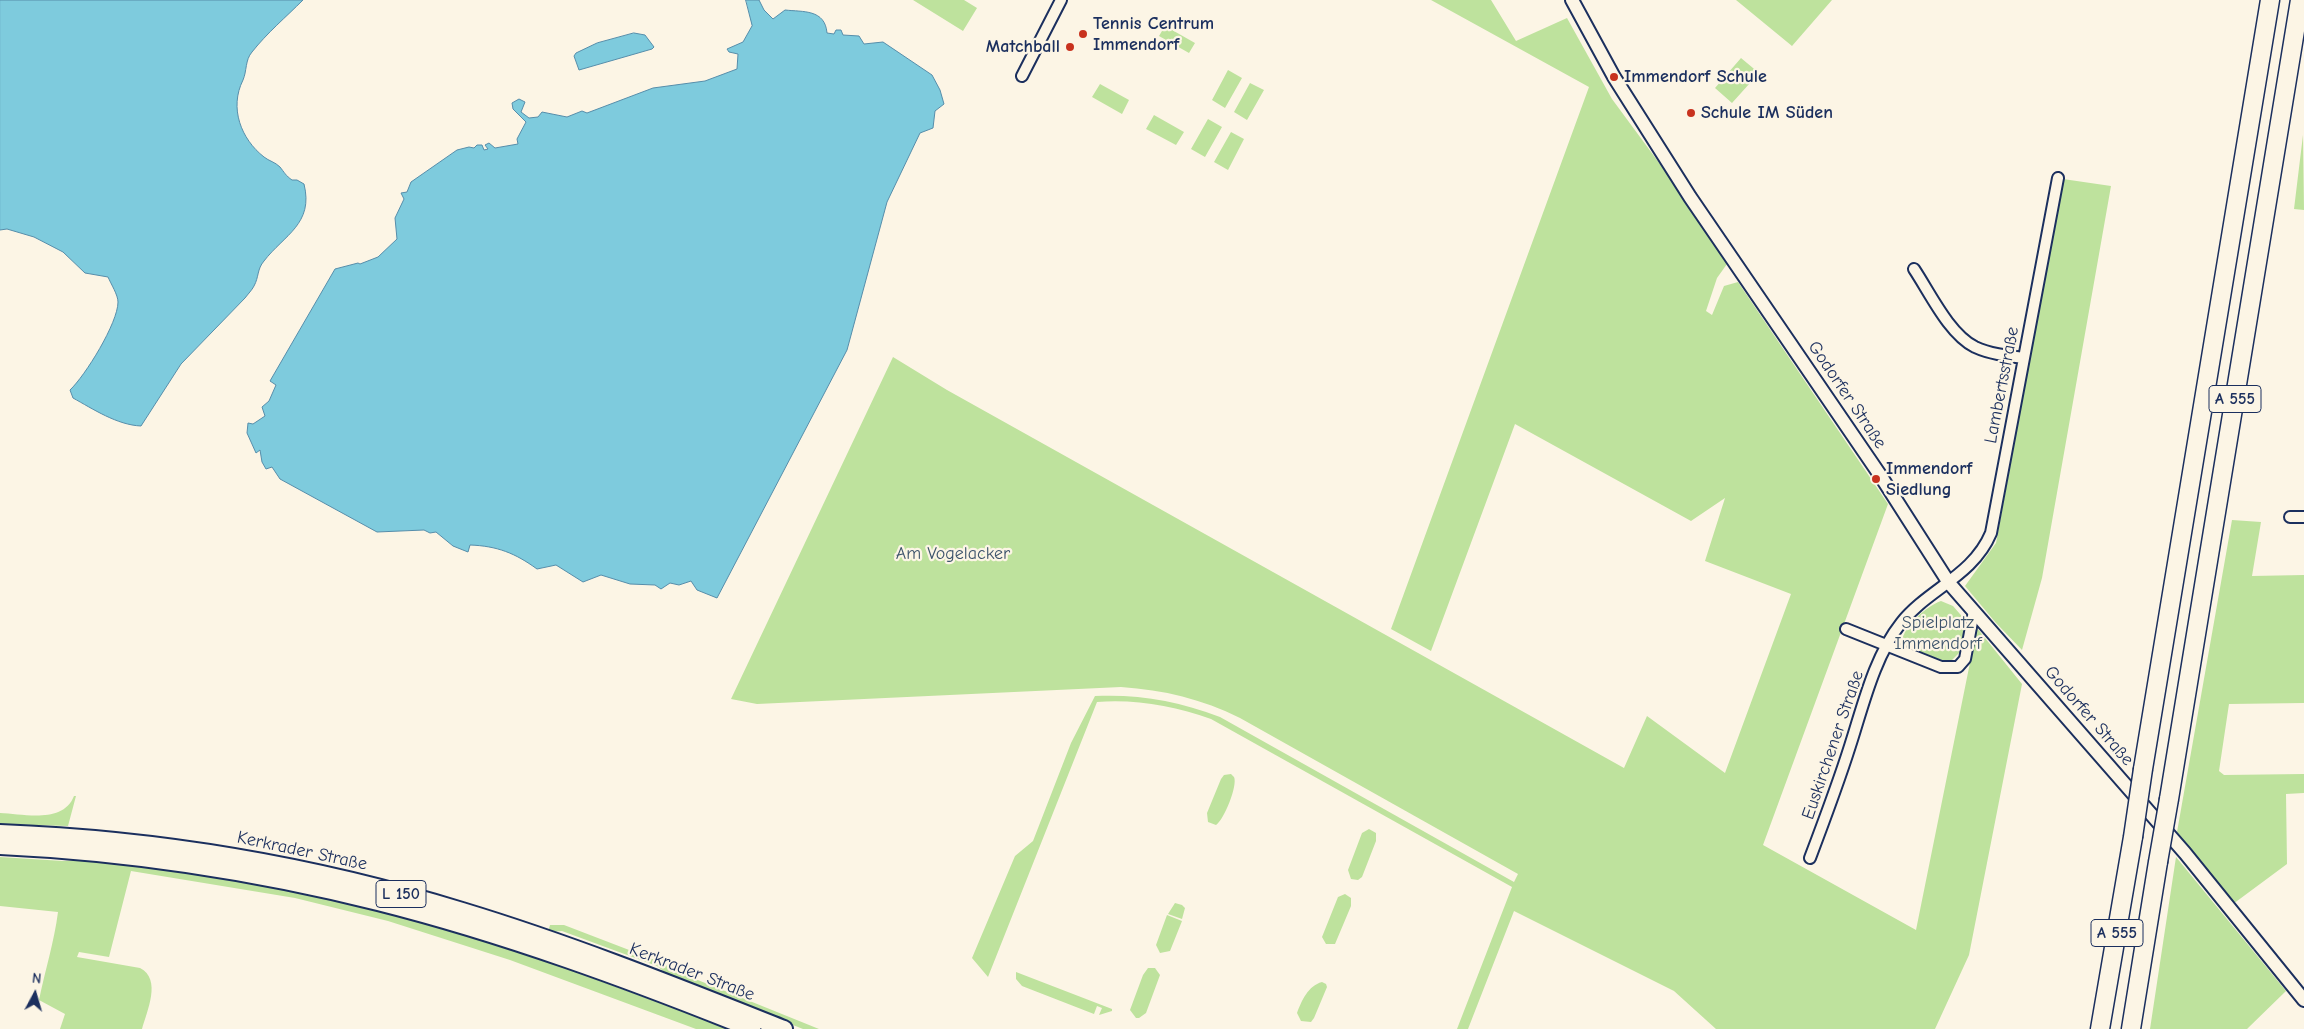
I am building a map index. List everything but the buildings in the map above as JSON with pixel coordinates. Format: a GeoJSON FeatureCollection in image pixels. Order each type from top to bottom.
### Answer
{"type":"FeatureCollection","features":[{"type":"Feature","properties":{"kind":"highway","name":"A 555"},"geometry":{"type":"LineString","coordinates":[[2100,1029],[2270,0]]}},
{"type":"Feature","properties":{"kind":"highway","name":"A 555"},"geometry":{"type":"LineString","coordinates":[[2131,1029],[2300,0]]}},
{"type":"Feature","properties":{"kind":"highway","name":"Kerkrader Straße"},"geometry":{"type":"LineString","coordinates":[[0,833],[89,838],[226,856],[299,869],[379,888],[462,911],[592,954],[784,1029]]}},
{"type":"Feature","properties":{"kind":"highway","name":"Kerkrader Straße"},"geometry":{"type":"LineString","coordinates":[[0,846],[83,851],[226,869],[379,902],[588,967],[752,1029]]}},
{"type":"Feature","properties":{"kind":"street"},"geometry":{"type":"LineString","coordinates":[[1022,76],[1061,0]]}},
{"type":"Feature","properties":{"kind":"street","name":"Godorfer Straße"},"geometry":{"type":"LineString","coordinates":[[1572,0],[1614,77],[1690,197],[1880,475],[1950,583],[2185,853],[2304,1000]]}},
{"type":"Feature","properties":{"kind":"street","name":"Lambertsstraße"},"geometry":{"type":"LineString","coordinates":[[1950,583],[1969,567],[1987,542],[1991,533],[2058,178]]}},
{"type":"Feature","properties":{"kind":"street"},"geometry":{"type":"LineString","coordinates":[[1914,269],[1955,331],[1964,340],[1986,351],[2024,358]]}},
{"type":"Feature","properties":{"kind":"street"},"geometry":{"type":"LineString","coordinates":[[2290,517],[2304,517]]}},
{"type":"Feature","properties":{"kind":"street","name":"Euskirchener Straße"},"geometry":{"type":"LineString","coordinates":[[1810,858],[1864,705],[1888,645],[1900,623],[1936,592],[1950,583]]}},
{"type":"Feature","properties":{"kind":"street"},"geometry":{"type":"LineString","coordinates":[[1846,629],[1941,667],[1958,667],[1964,659],[1974,610]]}},
{"type":"Feature","properties":{"kind":"green space"},"geometry":{"type":"Polygon","coordinates":[[[913,0],[964,0],[977,8],[963,31],[913,0]]]}},
{"type":"Feature","properties":{"kind":"green space","name":"Am Vogelacker"},"geometry":{"type":"Polygon","coordinates":[[[1431,0],[1491,0],[1516,41],[1567,18],[1612,99],[1668,175],[1727,264],[1717,278],[1706,311],[1712,315],[1724,286],[1738,282],[1888,504],[1763,845],[1916,930],[1977,628],[2022,684],[1969,955],[1935,1029],[1716,1029],[1674,991],[1514,911],[1468,1029],[1457,1029],[1512,887],[1211,719],[1155,704],[1112,701],[1097,702],[988,977],[972,958],[1015,856],[1033,841],[1071,743],[1095,696],[1127,696],[1158,700],[1220,717],[1514,882],[1518,874],[1240,718],[1226,711],[1182,696],[1152,690],[1121,687],[757,704],[731,699],[893,357],[947,390],[1624,768],[1647,716],[1725,773],[1791,594],[1705,561],[1725,498],[1691,521],[1515,424],[1431,651],[1391,629],[1589,87],[1431,0]]]}},
{"type":"Feature","properties":{"kind":"green space"},"geometry":{"type":"Polygon","coordinates":[[[1736,0],[1832,0],[1792,46],[1736,0]]]}},
{"type":"Feature","properties":{"kind":"green space"},"geometry":{"type":"Polygon","coordinates":[[[1165,26],[1195,43],[1189,53],[1159,36],[1165,26]]]}},
{"type":"Feature","properties":{"kind":"green space"},"geometry":{"type":"Polygon","coordinates":[[[1741,58],[1759,73],[1732,103],[1715,88],[1741,58]]]}},
{"type":"Feature","properties":{"kind":"green space"},"geometry":{"type":"Polygon","coordinates":[[[1228,70],[1242,78],[1225,108],[1212,100],[1228,70]]]}},
{"type":"Feature","properties":{"kind":"green space"},"geometry":{"type":"Polygon","coordinates":[[[1250,83],[1264,90],[1247,120],[1234,112],[1250,83]]]}},
{"type":"Feature","properties":{"kind":"green space"},"geometry":{"type":"Polygon","coordinates":[[[1100,84],[1129,100],[1122,114],[1092,97],[1100,84]]]}},
{"type":"Feature","properties":{"kind":"green space"},"geometry":{"type":"Polygon","coordinates":[[[1154,115],[1184,132],[1176,145],[1146,129],[1154,115]]]}},
{"type":"Feature","properties":{"kind":"green space"},"geometry":{"type":"Polygon","coordinates":[[[1208,119],[1222,127],[1205,157],[1191,149],[1208,119]]]}},
{"type":"Feature","properties":{"kind":"green space"},"geometry":{"type":"Polygon","coordinates":[[[1231,132],[1244,139],[1228,170],[1214,162],[1231,132]]]}},
{"type":"Feature","properties":{"kind":"green space"},"geometry":{"type":"Polygon","coordinates":[[[2303,135],[2304,210],[2294,209],[2303,135]]]}},
{"type":"Feature","properties":{"kind":"green space"},"geometry":{"type":"Polygon","coordinates":[[[2063,179],[2111,186],[2042,578],[2022,650],[1965,586],[1996,543],[2063,179]]]}},
{"type":"Feature","properties":{"kind":"green space"},"geometry":{"type":"Polygon","coordinates":[[[2232,520],[2261,522],[2252,576],[2304,575],[2304,703],[2229,704],[2219,771],[2224,775],[2304,774],[2304,793],[2286,794],[2287,864],[2233,904],[2177,832],[2232,520]]]}},
{"type":"Feature","properties":{"kind":"green space","name":"Spielplatz Immendorf"},"geometry":{"type":"Polygon","coordinates":[[[1941,601],[1953,606],[1966,621],[1959,653],[1951,661],[1944,661],[1906,646],[1902,642],[1903,636],[1911,623],[1929,607],[1941,601]]]}},
{"type":"Feature","properties":{"kind":"green space"},"geometry":{"type":"Polygon","coordinates":[[[1231,774],[1235,781],[1226,810],[1216,825],[1208,822],[1207,813],[1221,779],[1224,775],[1231,774]]]}},
{"type":"Feature","properties":{"kind":"green space"},"geometry":{"type":"Polygon","coordinates":[[[74,796],[76,796],[68,826],[0,824],[0,813],[52,814],[61,811],[69,805],[74,796]]]}},
{"type":"Feature","properties":{"kind":"green space"},"geometry":{"type":"Polygon","coordinates":[[[1369,829],[1376,833],[1376,841],[1362,877],[1358,880],[1351,879],[1348,870],[1362,833],[1369,829]]]}},
{"type":"Feature","properties":{"kind":"green space"},"geometry":{"type":"Polygon","coordinates":[[[0,857],[63,861],[95,859],[182,870],[319,895],[431,923],[522,952],[730,1029],[696,1029],[510,960],[388,921],[295,898],[131,871],[109,957],[79,952],[77,957],[140,968],[147,973],[152,987],[142,1029],[60,1029],[65,1014],[39,1000],[58,912],[0,906],[0,857]]]}},
{"type":"Feature","properties":{"kind":"green space"},"geometry":{"type":"Polygon","coordinates":[[[2176,857],[2286,991],[2247,1029],[2150,1029],[2176,857]]]}},
{"type":"Feature","properties":{"kind":"green space"},"geometry":{"type":"Polygon","coordinates":[[[1345,894],[1351,898],[1351,906],[1335,944],[1326,944],[1322,937],[1338,897],[1345,894]]]}},
{"type":"Feature","properties":{"kind":"green space"},"geometry":{"type":"Polygon","coordinates":[[[1175,903],[1185,908],[1182,919],[1168,914],[1175,903]]]}},
{"type":"Feature","properties":{"kind":"green space"},"geometry":{"type":"Polygon","coordinates":[[[1167,915],[1182,921],[1170,951],[1160,953],[1156,945],[1167,915]]]}},
{"type":"Feature","properties":{"kind":"green space"},"geometry":{"type":"Polygon","coordinates":[[[550,925],[564,925],[663,963],[673,970],[819,1029],[803,1029],[669,976],[657,966],[562,931],[548,932],[550,925]]]}},
{"type":"Feature","properties":{"kind":"green space"},"geometry":{"type":"Polygon","coordinates":[[[1148,968],[1155,968],[1160,975],[1146,1013],[1136,1018],[1130,1010],[1143,975],[1148,968]]]}},
{"type":"Feature","properties":{"kind":"green space"},"geometry":{"type":"Polygon","coordinates":[[[1016,972],[1112,1009],[1112,1011],[1099,1015],[1102,1008],[1097,1006],[1094,1014],[1022,986],[1016,979],[1016,972]]]}},
{"type":"Feature","properties":{"kind":"green space"},"geometry":{"type":"Polygon","coordinates":[[[1322,982],[1327,987],[1314,1018],[1311,1022],[1301,1021],[1297,1013],[1303,999],[1309,990],[1322,982]]]}},
{"type":"Feature","properties":{"kind":"water"},"geometry":{"type":"Polygon","coordinates":[[[0,0],[303,0],[270,32],[250,55],[239,91],[237,112],[244,132],[256,150],[280,167],[292,180],[297,180],[304,184],[305,209],[295,228],[262,264],[256,283],[245,298],[181,364],[141,426],[114,420],[73,398],[70,390],[100,349],[113,323],[118,299],[108,277],[85,273],[63,252],[34,237],[7,229],[0,230],[0,0]]]}},
{"type":"Feature","properties":{"kind":"water"},"geometry":{"type":"Polygon","coordinates":[[[746,0],[759,0],[764,10],[773,19],[785,10],[812,13],[822,20],[827,33],[834,34],[836,30],[841,30],[843,35],[859,36],[864,44],[883,42],[932,75],[940,90],[944,104],[935,111],[933,128],[920,133],[887,202],[847,350],[717,598],[697,590],[691,581],[679,585],[670,583],[661,589],[655,585],[630,584],[601,575],[583,582],[556,565],[537,569],[513,555],[497,549],[470,545],[468,552],[453,546],[436,532],[430,533],[424,530],[377,532],[280,479],[272,467],[266,469],[262,462],[260,450],[256,453],[247,433],[248,423],[253,424],[265,416],[262,407],[269,401],[276,385],[270,381],[335,269],[360,264],[378,257],[397,239],[395,218],[404,199],[401,193],[407,192],[411,182],[457,150],[482,145],[484,150],[488,149],[485,145],[489,143],[495,148],[518,144],[517,139],[526,122],[513,109],[512,103],[519,99],[525,102],[521,112],[529,118],[538,117],[542,112],[567,117],[582,111],[587,113],[653,88],[705,81],[737,69],[738,54],[729,52],[727,49],[743,42],[752,26],[746,0]]]}},
{"type":"Feature","properties":{"kind":"water"},"geometry":{"type":"Polygon","coordinates":[[[634,33],[645,35],[654,47],[579,70],[574,56],[576,53],[597,43],[634,33]]]}},
{"type":"Feature","properties":{"kind":"place","name":"Tennis Centrum Immendorf"},"geometry":{"type":"Point","coordinates":[1083,34]}},
{"type":"Feature","properties":{"kind":"place","name":"Matchball"},"geometry":{"type":"Point","coordinates":[1070,47]}},
{"type":"Feature","properties":{"kind":"place","name":"Immendorf Schule"},"geometry":{"type":"Point","coordinates":[1614,77]}},
{"type":"Feature","properties":{"kind":"place","name":"Schule IM Süden"},"geometry":{"type":"Point","coordinates":[1691,113]}},
{"type":"Feature","properties":{"kind":"place","name":"Immendorf Siedlung"},"geometry":{"type":"Point","coordinates":[1876,479]}}]}
